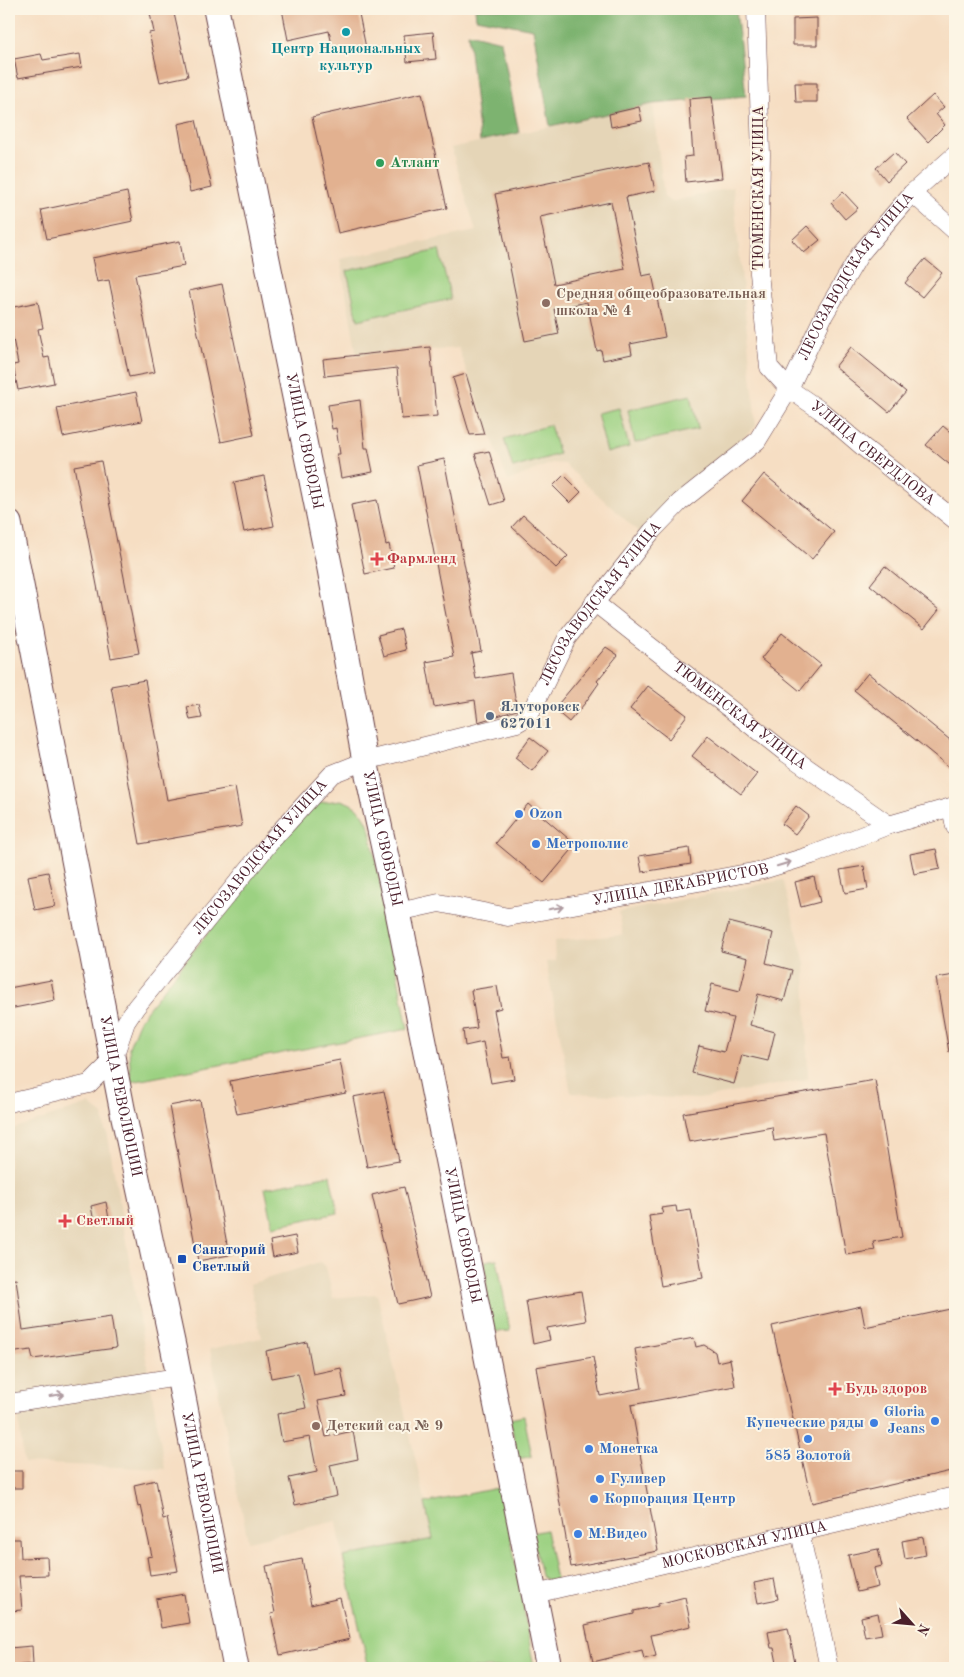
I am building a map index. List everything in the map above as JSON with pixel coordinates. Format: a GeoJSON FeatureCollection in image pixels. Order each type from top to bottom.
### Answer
{"type":"FeatureCollection","features":[{"type":"Feature","properties":{"kind":"street","name":"УЛИЦА СВОБОДЫ"},"geometry":{"type":"LineString","coordinates":[[216,9],[330,569],[365,761],[398,912],[549,1668]]}},
{"type":"Feature","properties":{"kind":"street","name":"ТЮМЕНСКАЯ УЛИЦА"},"geometry":{"type":"LineString","coordinates":[[756,9],[762,154],[759,273],[769,367],[789,389]]}},
{"type":"Feature","properties":{"kind":"street","name":"ЛЕСОЗАВОДСКАЯ УЛИЦА"},"geometry":{"type":"LineString","coordinates":[[9,1103],[89,1084],[113,1060],[126,1022],[136,1007],[272,840],[332,774],[365,761],[517,723],[529,716],[567,638],[594,602],[652,531],[680,502],[757,441],[789,389],[824,315],[860,254],[912,193],[955,155]]}},
{"type":"Feature","properties":{"kind":"street"},"geometry":{"type":"LineString","coordinates":[[912,193],[955,231]]}},
{"type":"Feature","properties":{"kind":"street","name":"УЛИЦА СВЕРДЛОВА"},"geometry":{"type":"LineString","coordinates":[[789,389],[820,410],[863,447],[955,520]]}},
{"type":"Feature","properties":{"kind":"street","name":"УЛИЦА РЕВОЛЮЦИИ"},"geometry":{"type":"LineString","coordinates":[[9,524],[113,1060],[236,1668]]}},
{"type":"Feature","properties":{"kind":"street","name":"ТЮМЕНСКАЯ УЛИЦА"},"geometry":{"type":"LineString","coordinates":[[594,602],[786,753],[889,825]]}},
{"type":"Feature","properties":{"kind":"street"},"geometry":{"type":"LineString","coordinates":[[953,807],[955,827]]}},
{"type":"Feature","properties":{"kind":"street","name":"УЛИЦА ДЕКАБРИСТОВ"},"geometry":{"type":"LineString","coordinates":[[398,912],[439,903],[508,917],[763,870],[812,855],[889,825],[953,807]]}},
{"type":"Feature","properties":{"kind":"street"},"geometry":{"type":"LineString","coordinates":[[9,1402],[178,1377]]}},
{"type":"Feature","properties":{"kind":"street","name":"МОСКОВСКАЯ УЛИЦА"},"geometry":{"type":"LineString","coordinates":[[535,1594],[955,1496]]}},
{"type":"Feature","properties":{"kind":"street"},"geometry":{"type":"LineString","coordinates":[[800,1532],[829,1668]]}},
{"type":"Feature","properties":{"kind":"shaded area","name":"Средняя общеобразовательная школа № 4"},"geometry":{"type":"Polygon","coordinates":[[[653,104],[664,197],[671,202],[733,187],[756,426],[641,534],[564,464],[552,463],[508,481],[458,348],[357,355],[340,259],[476,231],[451,148],[653,104]]]}},
{"type":"Feature","properties":{"kind":"shaded area"},"geometry":{"type":"Polygon","coordinates":[[[783,880],[805,963],[808,1079],[698,1099],[571,1093],[546,962],[555,961],[554,941],[623,935],[619,912],[783,880]]]}},
{"type":"Feature","properties":{"kind":"shaded area","name":"Светлый"},"geometry":{"type":"Polygon","coordinates":[[[89,1104],[103,1115],[105,1131],[107,1131],[165,1469],[24,1463],[16,1398],[9,1399],[9,1130],[89,1104]]]}},
{"type":"Feature","properties":{"kind":"shaded area","name":"Детский сад № 9"},"geometry":{"type":"Polygon","coordinates":[[[320,1262],[326,1267],[333,1298],[377,1294],[434,1539],[343,1557],[337,1521],[248,1541],[210,1349],[261,1338],[250,1284],[320,1262]]]}},
{"type":"Feature","properties":{"kind":"green space"},"geometry":{"type":"Polygon","coordinates":[[[475,9],[736,9],[746,96],[653,104],[550,126],[533,29],[476,18],[475,9]]]}},
{"type":"Feature","properties":{"kind":"green space"},"geometry":{"type":"Polygon","coordinates":[[[468,33],[501,41],[519,133],[480,141],[468,33]]]}},
{"type":"Feature","properties":{"kind":"green space"},"geometry":{"type":"Polygon","coordinates":[[[439,250],[451,299],[358,320],[347,271],[439,250]]]}},
{"type":"Feature","properties":{"kind":"green space"},"geometry":{"type":"Polygon","coordinates":[[[691,395],[698,429],[635,443],[628,410],[691,395]]]}},
{"type":"Feature","properties":{"kind":"green space"},"geometry":{"type":"Polygon","coordinates":[[[619,408],[629,447],[607,453],[597,413],[619,408]]]}},
{"type":"Feature","properties":{"kind":"green space"},"geometry":{"type":"Polygon","coordinates":[[[550,425],[559,454],[513,468],[504,439],[550,425]]]}},
{"type":"Feature","properties":{"kind":"green space"},"geometry":{"type":"Polygon","coordinates":[[[341,800],[358,809],[369,826],[408,1029],[131,1082],[129,1047],[140,1019],[284,836],[317,803],[341,800]]]}},
{"type":"Feature","properties":{"kind":"green space"},"geometry":{"type":"Polygon","coordinates":[[[330,1175],[338,1213],[273,1226],[265,1188],[330,1175]]]}},
{"type":"Feature","properties":{"kind":"green space"},"geometry":{"type":"Polygon","coordinates":[[[497,1259],[510,1331],[498,1332],[492,1329],[489,1320],[485,1261],[497,1259]]]}},
{"type":"Feature","properties":{"kind":"green space"},"geometry":{"type":"Polygon","coordinates":[[[524,1416],[532,1456],[518,1459],[510,1419],[524,1416]]]}},
{"type":"Feature","properties":{"kind":"green space"},"geometry":{"type":"Polygon","coordinates":[[[502,1487],[534,1668],[369,1668],[343,1557],[433,1539],[425,1503],[502,1487]]]}},
{"type":"Feature","properties":{"kind":"green space"},"geometry":{"type":"Polygon","coordinates":[[[546,1530],[556,1580],[547,1580],[541,1576],[532,1533],[546,1530]]]}},
{"type":"Feature","properties":{"kind":"building"},"geometry":{"type":"Polygon","coordinates":[[[149,9],[173,9],[188,76],[160,82],[149,33],[154,32],[149,9]]]}},
{"type":"Feature","properties":{"kind":"building","name":"Центр Национальных культур"},"geometry":{"type":"Polygon","coordinates":[[[282,9],[358,9],[366,48],[334,54],[329,31],[288,40],[282,9]]]}},
{"type":"Feature","properties":{"kind":"building"},"geometry":{"type":"Polygon","coordinates":[[[817,18],[817,45],[793,45],[793,19],[817,18]]]}},
{"type":"Feature","properties":{"kind":"building"},"geometry":{"type":"Polygon","coordinates":[[[433,32],[436,59],[407,62],[404,35],[433,32]]]}},
{"type":"Feature","properties":{"kind":"building"},"geometry":{"type":"Polygon","coordinates":[[[41,54],[43,60],[80,54],[82,67],[18,78],[14,59],[41,54]]]}},
{"type":"Feature","properties":{"kind":"building"},"geometry":{"type":"Polygon","coordinates":[[[795,83],[817,83],[817,102],[796,102],[795,83]]]}},
{"type":"Feature","properties":{"kind":"building","name":"Атлант"},"geometry":{"type":"Polygon","coordinates":[[[422,93],[447,208],[338,233],[312,117],[422,93]]]}},
{"type":"Feature","properties":{"kind":"building"},"geometry":{"type":"Polygon","coordinates":[[[933,95],[944,107],[936,114],[945,125],[928,142],[907,119],[933,95]]]}},
{"type":"Feature","properties":{"kind":"building"},"geometry":{"type":"Polygon","coordinates":[[[712,97],[722,178],[686,182],[684,157],[693,156],[689,99],[712,97]]]}},
{"type":"Feature","properties":{"kind":"building"},"geometry":{"type":"Polygon","coordinates":[[[639,107],[642,121],[611,127],[609,114],[639,107]]]}},
{"type":"Feature","properties":{"kind":"building"},"geometry":{"type":"Polygon","coordinates":[[[196,120],[212,187],[190,192],[178,124],[196,120]]]}},
{"type":"Feature","properties":{"kind":"building"},"geometry":{"type":"Polygon","coordinates":[[[894,152],[905,164],[887,181],[876,168],[894,152]]]}},
{"type":"Feature","properties":{"kind":"building"},"geometry":{"type":"Polygon","coordinates":[[[649,162],[655,191],[626,197],[642,276],[652,274],[665,337],[630,344],[632,354],[603,360],[601,350],[597,351],[587,302],[554,309],[559,334],[525,341],[495,194],[649,162]],[[611,202],[540,217],[554,284],[625,269],[611,202]]]}},
{"type":"Feature","properties":{"kind":"building"},"geometry":{"type":"Polygon","coordinates":[[[127,192],[133,221],[47,239],[41,210],[127,192]]]}},
{"type":"Feature","properties":{"kind":"building"},"geometry":{"type":"Polygon","coordinates":[[[843,192],[858,208],[845,219],[831,203],[843,192]]]}},
{"type":"Feature","properties":{"kind":"building"},"geometry":{"type":"Polygon","coordinates":[[[807,226],[820,240],[804,253],[792,240],[807,226]]]}},
{"type":"Feature","properties":{"kind":"building"},"geometry":{"type":"Polygon","coordinates":[[[180,241],[184,266],[135,275],[155,372],[129,377],[109,280],[97,282],[92,258],[180,241]]]}},
{"type":"Feature","properties":{"kind":"building"},"geometry":{"type":"Polygon","coordinates":[[[925,259],[942,273],[922,297],[905,283],[925,259]]]}},
{"type":"Feature","properties":{"kind":"building"},"geometry":{"type":"Polygon","coordinates":[[[222,284],[254,435],[221,442],[189,291],[222,284]]]}},
{"type":"Feature","properties":{"kind":"building"},"geometry":{"type":"Polygon","coordinates":[[[38,302],[43,328],[38,329],[44,358],[49,357],[54,383],[18,390],[13,365],[18,364],[12,334],[9,335],[9,308],[38,302]]]}},
{"type":"Feature","properties":{"kind":"building"},"geometry":{"type":"Polygon","coordinates":[[[430,347],[437,416],[402,419],[397,368],[325,376],[323,359],[430,347]]]}},
{"type":"Feature","properties":{"kind":"building"},"geometry":{"type":"Polygon","coordinates":[[[851,347],[906,392],[889,412],[835,367],[851,347]]]}},
{"type":"Feature","properties":{"kind":"building"},"geometry":{"type":"Polygon","coordinates":[[[466,374],[484,434],[470,435],[453,378],[466,374]]]}},
{"type":"Feature","properties":{"kind":"building"},"geometry":{"type":"Polygon","coordinates":[[[136,392],[142,421],[63,437],[57,408],[136,392]]]}},
{"type":"Feature","properties":{"kind":"building"},"geometry":{"type":"Polygon","coordinates":[[[360,400],[365,448],[368,448],[373,472],[341,478],[337,454],[340,454],[336,428],[332,429],[328,405],[360,400]]]}},
{"type":"Feature","properties":{"kind":"building"},"geometry":{"type":"Polygon","coordinates":[[[943,426],[955,436],[955,469],[926,445],[943,426]]]}},
{"type":"Feature","properties":{"kind":"building"},"geometry":{"type":"Polygon","coordinates":[[[489,451],[504,501],[491,505],[475,454],[489,451]]]}},
{"type":"Feature","properties":{"kind":"building"},"geometry":{"type":"Polygon","coordinates":[[[444,459],[481,651],[471,653],[476,679],[511,673],[517,710],[478,722],[475,700],[434,707],[426,662],[454,657],[417,465],[444,459]]]}},
{"type":"Feature","properties":{"kind":"building"},"geometry":{"type":"Polygon","coordinates":[[[101,461],[139,653],[111,658],[74,466],[101,461]]]}},
{"type":"Feature","properties":{"kind":"building"},"geometry":{"type":"Polygon","coordinates":[[[764,474],[834,532],[812,559],[742,501],[764,474]]]}},
{"type":"Feature","properties":{"kind":"building"},"geometry":{"type":"Polygon","coordinates":[[[564,475],[581,492],[570,503],[553,486],[564,475]]]}},
{"type":"Feature","properties":{"kind":"building"},"geometry":{"type":"Polygon","coordinates":[[[264,476],[274,526],[244,532],[234,482],[264,476]]]}},
{"type":"Feature","properties":{"kind":"building"},"geometry":{"type":"Polygon","coordinates":[[[377,500],[386,545],[389,544],[394,568],[365,574],[351,505],[377,500]]]}},
{"type":"Feature","properties":{"kind":"building"},"geometry":{"type":"Polygon","coordinates":[[[523,515],[568,556],[556,568],[512,527],[523,515]]]}},
{"type":"Feature","properties":{"kind":"building"},"geometry":{"type":"Polygon","coordinates":[[[885,566],[939,610],[924,629],[870,585],[885,566]]]}},
{"type":"Feature","properties":{"kind":"building"},"geometry":{"type":"Polygon","coordinates":[[[401,629],[406,650],[384,656],[378,635],[401,629]]]}},
{"type":"Feature","properties":{"kind":"building"},"geometry":{"type":"Polygon","coordinates":[[[782,633],[821,665],[800,691],[761,659],[782,633]]]}},
{"type":"Feature","properties":{"kind":"building"},"geometry":{"type":"Polygon","coordinates":[[[606,647],[618,655],[597,681],[599,683],[585,703],[569,722],[554,709],[606,647]]]}},
{"type":"Feature","properties":{"kind":"building"},"geometry":{"type":"Polygon","coordinates":[[[868,673],[955,744],[955,772],[854,690],[868,673]]]}},
{"type":"Feature","properties":{"kind":"building"},"geometry":{"type":"Polygon","coordinates":[[[145,680],[167,800],[235,787],[242,826],[140,844],[111,686],[145,680]]]}},
{"type":"Feature","properties":{"kind":"building"},"geometry":{"type":"Polygon","coordinates":[[[648,686],[687,715],[669,739],[630,709],[648,686]]]}},
{"type":"Feature","properties":{"kind":"building"},"geometry":{"type":"Polygon","coordinates":[[[199,705],[202,718],[190,720],[187,707],[199,705]]]}},
{"type":"Feature","properties":{"kind":"building"},"geometry":{"type":"Polygon","coordinates":[[[708,736],[757,774],[741,794],[692,756],[708,736]]]}},
{"type":"Feature","properties":{"kind":"building"},"geometry":{"type":"Polygon","coordinates":[[[530,737],[548,751],[532,771],[515,758],[530,737]]]}},
{"type":"Feature","properties":{"kind":"building","name":"Метрополис"},"geometry":{"type":"Polygon","coordinates":[[[528,804],[576,845],[544,883],[496,843],[528,804]]]}},
{"type":"Feature","properties":{"kind":"building"},"geometry":{"type":"Polygon","coordinates":[[[796,806],[809,816],[795,834],[782,824],[796,806]]]}},
{"type":"Feature","properties":{"kind":"building"},"geometry":{"type":"Polygon","coordinates":[[[689,848],[691,864],[642,872],[639,856],[689,848]]]}},
{"type":"Feature","properties":{"kind":"building"},"geometry":{"type":"Polygon","coordinates":[[[936,849],[940,869],[914,874],[910,854],[936,849]]]}},
{"type":"Feature","properties":{"kind":"building"},"geometry":{"type":"Polygon","coordinates":[[[864,866],[868,889],[845,893],[840,870],[864,866]]]}},
{"type":"Feature","properties":{"kind":"building"},"geometry":{"type":"Polygon","coordinates":[[[48,872],[55,906],[35,910],[28,876],[48,872]]]}},
{"type":"Feature","properties":{"kind":"building"},"geometry":{"type":"Polygon","coordinates":[[[814,877],[820,902],[801,907],[795,882],[814,877]]]}},
{"type":"Feature","properties":{"kind":"building"},"geometry":{"type":"Polygon","coordinates":[[[729,922],[773,933],[766,963],[792,970],[784,1001],[758,994],[750,1025],[775,1032],[768,1061],[742,1055],[734,1084],[692,1073],[699,1046],[724,1052],[733,1018],[705,1011],[712,984],[740,991],[748,958],[721,951],[729,922]]]}},
{"type":"Feature","properties":{"kind":"building"},"geometry":{"type":"Polygon","coordinates":[[[955,975],[955,1051],[949,1052],[936,978],[955,975]]]}},
{"type":"Feature","properties":{"kind":"building"},"geometry":{"type":"Polygon","coordinates":[[[51,980],[55,1000],[9,1009],[9,988],[51,980]]]}},
{"type":"Feature","properties":{"kind":"building"},"geometry":{"type":"Polygon","coordinates":[[[497,986],[501,1008],[494,1010],[503,1058],[510,1057],[514,1079],[491,1083],[483,1042],[465,1046],[463,1030],[477,1028],[471,990],[497,986]]]}},
{"type":"Feature","properties":{"kind":"building"},"geometry":{"type":"Polygon","coordinates":[[[340,1060],[346,1093],[237,1114],[230,1081],[340,1060]]]}},
{"type":"Feature","properties":{"kind":"building"},"geometry":{"type":"Polygon","coordinates":[[[875,1080],[902,1237],[873,1242],[875,1250],[846,1255],[824,1133],[774,1141],[772,1127],[689,1142],[683,1113],[875,1080]]]}},
{"type":"Feature","properties":{"kind":"building"},"geometry":{"type":"Polygon","coordinates":[[[384,1091],[399,1161],[367,1167],[353,1097],[384,1091]]]}},
{"type":"Feature","properties":{"kind":"building"},"geometry":{"type":"Polygon","coordinates":[[[200,1100],[229,1255],[198,1261],[169,1106],[200,1100]]]}},
{"type":"Feature","properties":{"kind":"building"},"geometry":{"type":"Polygon","coordinates":[[[404,1187],[430,1297],[398,1304],[372,1195],[404,1187]]]}},
{"type":"Feature","properties":{"kind":"building"},"geometry":{"type":"Polygon","coordinates":[[[106,1202],[109,1219],[94,1222],[91,1206],[106,1202]]]}},
{"type":"Feature","properties":{"kind":"building"},"geometry":{"type":"Polygon","coordinates":[[[676,1206],[677,1212],[691,1210],[703,1278],[661,1286],[649,1216],[663,1214],[661,1208],[676,1206]]]}},
{"type":"Feature","properties":{"kind":"building"},"geometry":{"type":"Polygon","coordinates":[[[295,1236],[298,1252],[273,1257],[270,1241],[295,1236]]]}},
{"type":"Feature","properties":{"kind":"building"},"geometry":{"type":"Polygon","coordinates":[[[16,1279],[23,1330],[111,1317],[116,1348],[33,1359],[31,1350],[9,1353],[9,1280],[16,1279]]]}},
{"type":"Feature","properties":{"kind":"building"},"geometry":{"type":"Polygon","coordinates":[[[581,1291],[586,1321],[547,1328],[550,1340],[533,1344],[526,1301],[581,1291]]]}},
{"type":"Feature","properties":{"kind":"building","name":"Купеческие ряды"},"geometry":{"type":"Polygon","coordinates":[[[861,1306],[865,1327],[955,1308],[955,1470],[812,1503],[772,1326],[861,1306]]]}},
{"type":"Feature","properties":{"kind":"building","name":"Гуливер"},"geometry":{"type":"Polygon","coordinates":[[[694,1338],[696,1347],[704,1345],[715,1352],[717,1362],[730,1359],[735,1386],[631,1405],[658,1551],[571,1567],[536,1367],[593,1357],[600,1396],[642,1388],[635,1349],[694,1338]]]}},
{"type":"Feature","properties":{"kind":"building"},"geometry":{"type":"Polygon","coordinates":[[[307,1342],[313,1374],[341,1368],[346,1396],[318,1401],[326,1437],[353,1431],[358,1459],[330,1465],[337,1496],[295,1505],[289,1478],[317,1472],[310,1437],[282,1442],[277,1414],[306,1408],[298,1373],[271,1378],[266,1351],[307,1342]]]}},
{"type":"Feature","properties":{"kind":"building"},"geometry":{"type":"Polygon","coordinates":[[[9,1471],[22,1471],[22,1488],[9,1488],[9,1471]]]}},
{"type":"Feature","properties":{"kind":"building"},"geometry":{"type":"Polygon","coordinates":[[[156,1480],[163,1519],[167,1518],[178,1571],[150,1575],[147,1557],[152,1556],[141,1506],[138,1507],[134,1485],[156,1480]]]}},
{"type":"Feature","properties":{"kind":"building"},"geometry":{"type":"Polygon","coordinates":[[[923,1537],[926,1555],[905,1559],[902,1541],[923,1537]]]}},
{"type":"Feature","properties":{"kind":"building"},"geometry":{"type":"Polygon","coordinates":[[[9,1539],[20,1539],[21,1558],[47,1557],[48,1575],[19,1576],[22,1610],[9,1611],[9,1539]]]}},
{"type":"Feature","properties":{"kind":"building"},"geometry":{"type":"Polygon","coordinates":[[[878,1549],[882,1566],[874,1568],[878,1587],[857,1592],[848,1555],[878,1549]]]}},
{"type":"Feature","properties":{"kind":"building"},"geometry":{"type":"Polygon","coordinates":[[[302,1559],[311,1605],[340,1598],[350,1639],[280,1655],[271,1614],[275,1613],[266,1566],[302,1559]]]}},
{"type":"Feature","properties":{"kind":"building"},"geometry":{"type":"Polygon","coordinates":[[[774,1579],[778,1599],[758,1603],[754,1583],[774,1579]]]}},
{"type":"Feature","properties":{"kind":"building"},"geometry":{"type":"Polygon","coordinates":[[[184,1594],[189,1623],[161,1628],[156,1599],[184,1594]]]}},
{"type":"Feature","properties":{"kind":"building"},"geometry":{"type":"Polygon","coordinates":[[[685,1597],[691,1626],[651,1635],[656,1656],[644,1659],[642,1650],[593,1662],[585,1625],[634,1614],[634,1611],[658,1606],[658,1604],[685,1597]]]}},
{"type":"Feature","properties":{"kind":"building"},"geometry":{"type":"Polygon","coordinates":[[[878,1613],[882,1634],[865,1637],[861,1617],[878,1613]]]}},
{"type":"Feature","properties":{"kind":"building"},"geometry":{"type":"Polygon","coordinates":[[[788,1628],[796,1668],[778,1668],[768,1632],[788,1628]]]}},
{"type":"Feature","properties":{"kind":"building"},"geometry":{"type":"Polygon","coordinates":[[[32,1646],[33,1664],[11,1666],[9,1648],[32,1646]]]}},
{"type":"Feature","properties":{"kind":"place","name":"Центр Национальных культур"},"geometry":{"type":"Point","coordinates":[346,32]}},
{"type":"Feature","properties":{"kind":"place","name":"Атлант"},"geometry":{"type":"Point","coordinates":[380,163]}},
{"type":"Feature","properties":{"kind":"place","name":"Средняя общеобразовательная школа № 4"},"geometry":{"type":"Point","coordinates":[546,303]}},
{"type":"Feature","properties":{"kind":"place","name":"Фармленд"},"geometry":{"type":"Point","coordinates":[377,559]}},
{"type":"Feature","properties":{"kind":"place","name":"Ялуторовск 627011"},"geometry":{"type":"Point","coordinates":[490,716]}},
{"type":"Feature","properties":{"kind":"place","name":"Ozon"},"geometry":{"type":"Point","coordinates":[519,814]}},
{"type":"Feature","properties":{"kind":"place","name":"Метрополис"},"geometry":{"type":"Point","coordinates":[536,844]}},
{"type":"Feature","properties":{"kind":"place","name":"Светлый"},"geometry":{"type":"Point","coordinates":[65,1221]}},
{"type":"Feature","properties":{"kind":"place","name":"Санаторий Светлый"},"geometry":{"type":"Point","coordinates":[182,1259]}},
{"type":"Feature","properties":{"kind":"place","name":"Будь здоров"},"geometry":{"type":"Point","coordinates":[835,1389]}},
{"type":"Feature","properties":{"kind":"place","name":"Gloria Jeans"},"geometry":{"type":"Point","coordinates":[935,1421]}},
{"type":"Feature","properties":{"kind":"place","name":"Купеческие ряды"},"geometry":{"type":"Point","coordinates":[874,1423]}},
{"type":"Feature","properties":{"kind":"place","name":"Детский сад № 9"},"geometry":{"type":"Point","coordinates":[316,1426]}},
{"type":"Feature","properties":{"kind":"place","name":"585 Золотой"},"geometry":{"type":"Point","coordinates":[808,1439]}},
{"type":"Feature","properties":{"kind":"place","name":"Монетка"},"geometry":{"type":"Point","coordinates":[589,1449]}},
{"type":"Feature","properties":{"kind":"place","name":"Гуливер"},"geometry":{"type":"Point","coordinates":[600,1479]}},
{"type":"Feature","properties":{"kind":"place","name":"Корпорация Центр"},"geometry":{"type":"Point","coordinates":[594,1499]}},
{"type":"Feature","properties":{"kind":"place","name":"М.Видео"},"geometry":{"type":"Point","coordinates":[578,1534]}}]}
